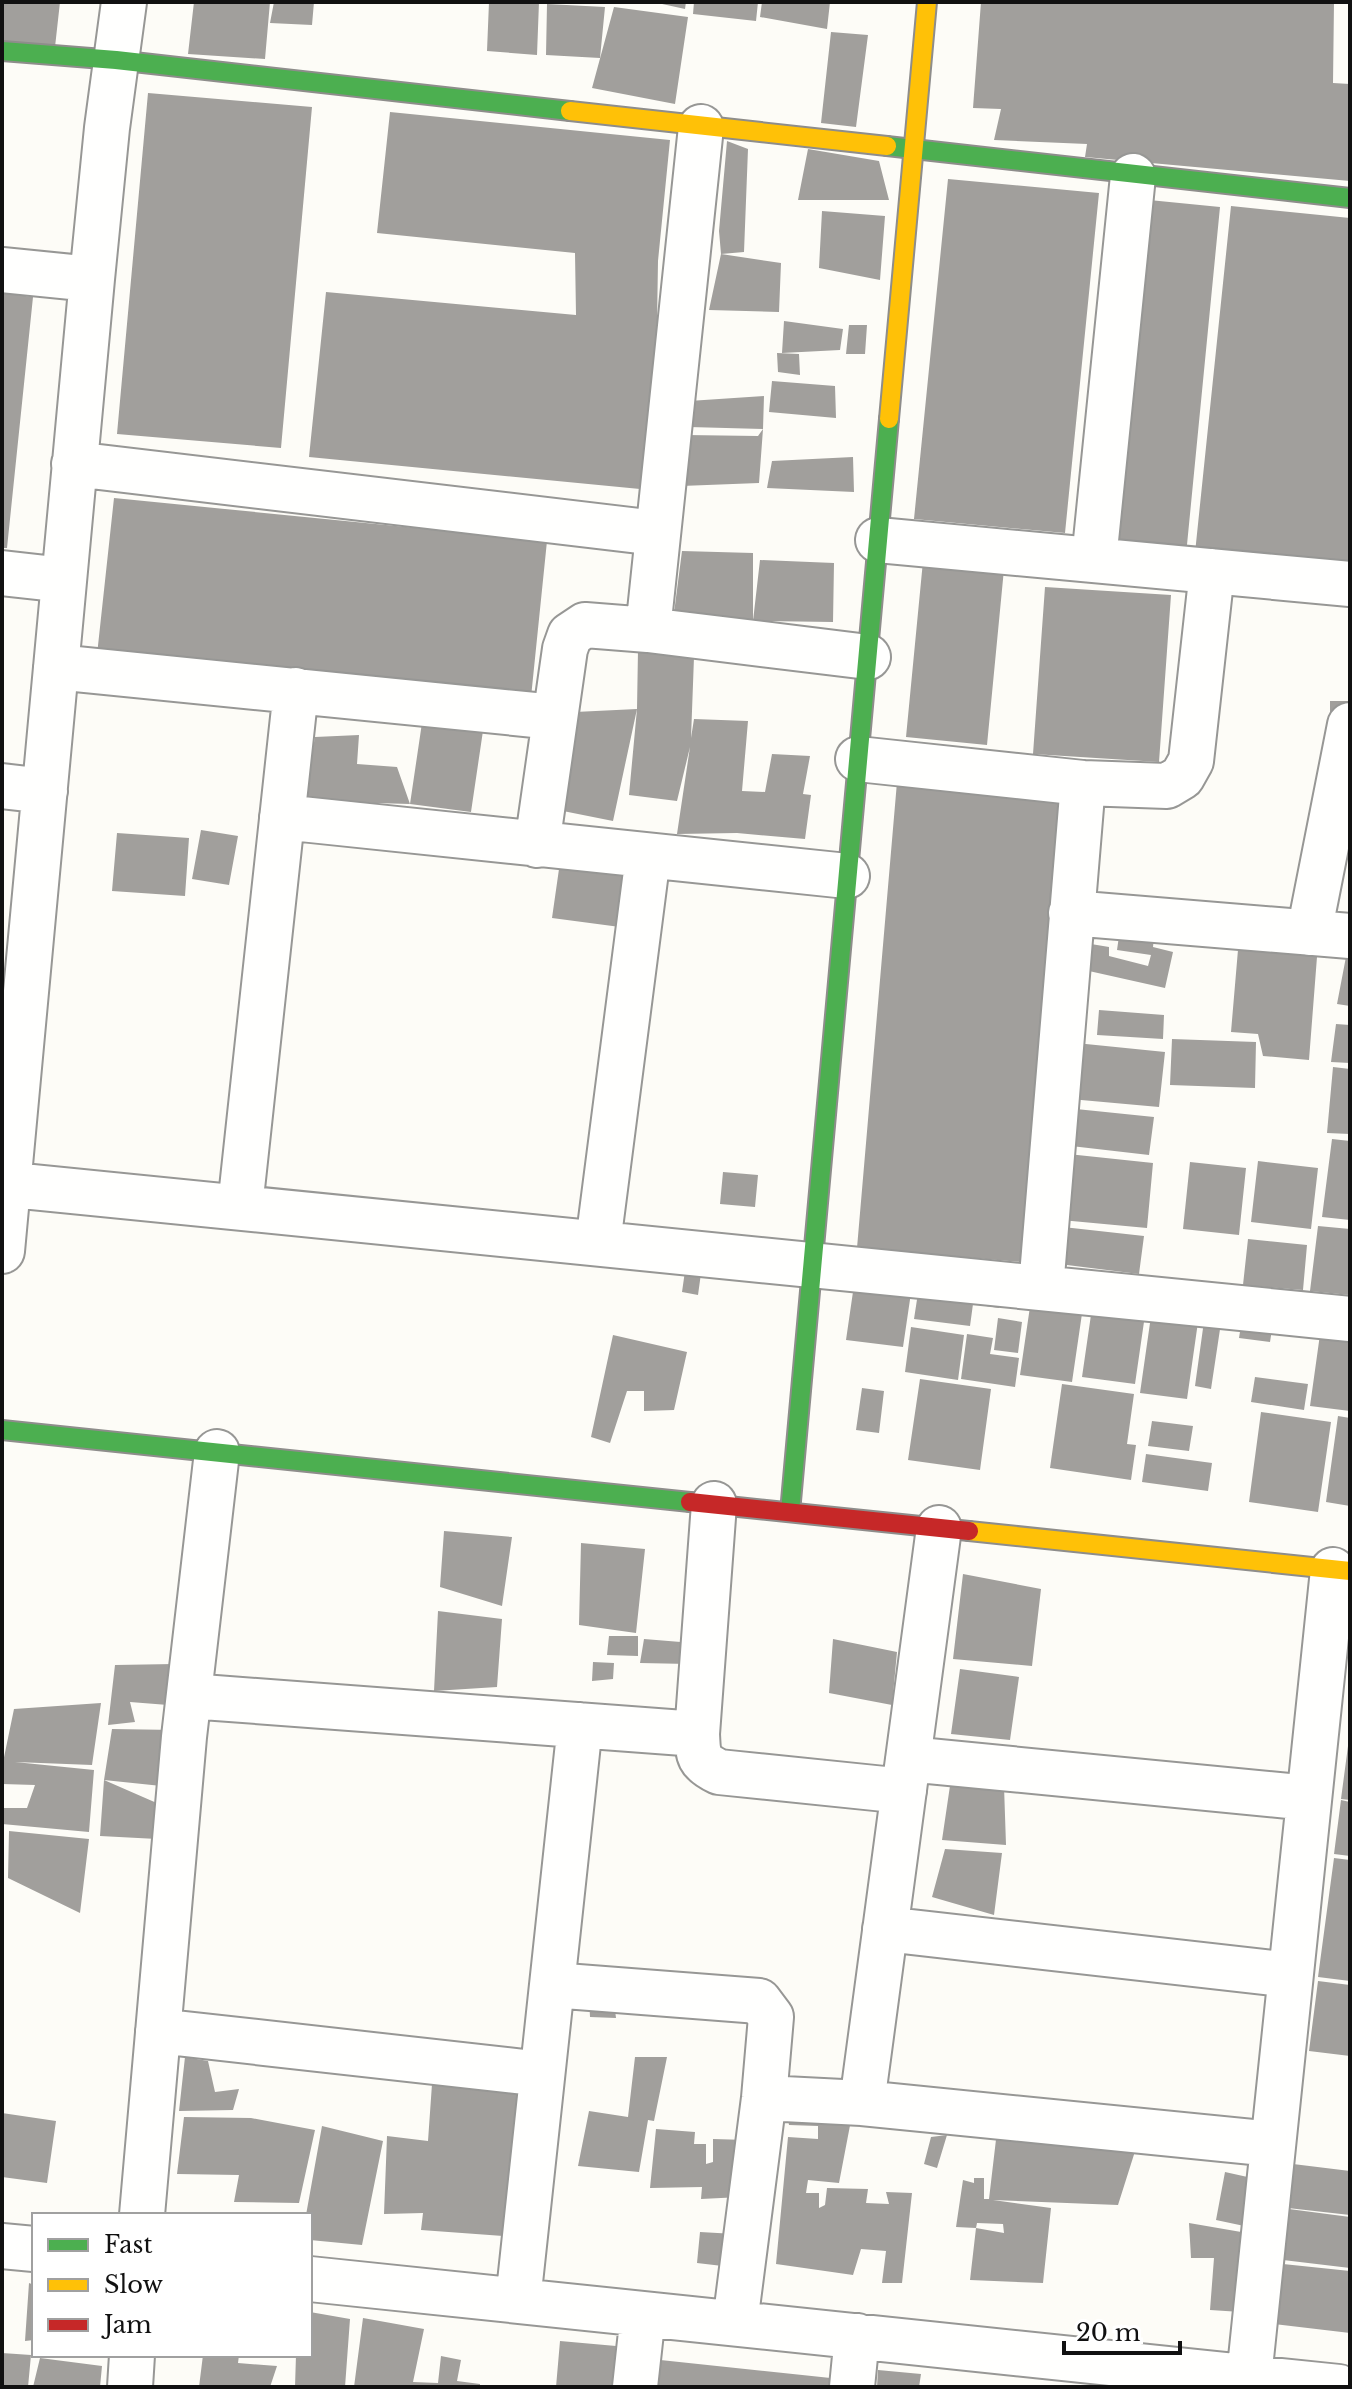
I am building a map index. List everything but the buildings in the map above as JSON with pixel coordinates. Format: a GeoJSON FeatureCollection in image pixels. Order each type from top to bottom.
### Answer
{"type":"FeatureCollection","features":[{"type":"Feature","properties":{"kind":"street"},"geometry":{"type":"LineString","coordinates":[[2,1251],[5,1184],[92,279],[124,2]]}},
{"type":"Feature","properties":{"kind":"street"},"geometry":{"type":"LineString","coordinates":[[790,1512],[927,2]]}},
{"type":"Feature","properties":{"kind":"street"},"geometry":{"type":"LineString","coordinates":[[2,51],[116,60],[1350,198]]}},
{"type":"Feature","properties":{"kind":"street"},"geometry":{"type":"LineString","coordinates":[[648,630],[701,127]]}},
{"type":"Feature","properties":{"kind":"street"},"geometry":{"type":"LineString","coordinates":[[1094,560],[1133,176]]}},
{"type":"Feature","properties":{"kind":"street"},"geometry":{"type":"LineString","coordinates":[[2,270],[92,279]]}},
{"type":"Feature","properties":{"kind":"street"},"geometry":{"type":"LineString","coordinates":[[74,464],[656,533]]}},
{"type":"Feature","properties":{"kind":"street"},"geometry":{"type":"LineString","coordinates":[[878,540],[1350,584]]}},
{"type":"Feature","properties":{"kind":"street"},"geometry":{"type":"LineString","coordinates":[[858,759],[1083,783],[1167,786],[1182,777],[1191,761],[1212,571]]}},
{"type":"Feature","properties":{"kind":"street"},"geometry":{"type":"LineString","coordinates":[[2,573],[64,580]]}},
{"type":"Feature","properties":{"kind":"street"},"geometry":{"type":"LineString","coordinates":[[537,845],[570,635],[585,625],[868,657]]}},
{"type":"Feature","properties":{"kind":"street"},"geometry":{"type":"LineString","coordinates":[[56,667],[555,717]]}},
{"type":"Feature","properties":{"kind":"street"},"geometry":{"type":"LineString","coordinates":[[240,1207],[296,690]]}},
{"type":"Feature","properties":{"kind":"street"},"geometry":{"type":"LineString","coordinates":[[1071,913],[1329,935],[1350,725]]}},
{"type":"Feature","properties":{"kind":"street"},"geometry":{"type":"LineString","coordinates":[[1041,1288],[1083,783]]}},
{"type":"Feature","properties":{"kind":"street"},"geometry":{"type":"LineString","coordinates":[[2,786],[45,791]]}},
{"type":"Feature","properties":{"kind":"street"},"geometry":{"type":"LineString","coordinates":[[282,817],[847,876]]}},
{"type":"Feature","properties":{"kind":"street"},"geometry":{"type":"LineString","coordinates":[[598,1243],[648,856]]}},
{"type":"Feature","properties":{"kind":"street"},"geometry":{"type":"LineString","coordinates":[[5,1184],[1350,1319]]}},
{"type":"Feature","properties":{"kind":"street"},"geometry":{"type":"LineString","coordinates":[[2,1430],[1341,1570],[1309,1798],[1248,2382]]}},
{"type":"Feature","properties":{"kind":"street"},"geometry":{"type":"LineString","coordinates":[[142,2213],[189,1696],[217,1452]]}},
{"type":"Feature","properties":{"kind":"street"},"geometry":{"type":"LineString","coordinates":[[714,1504],[697,1734],[698,1755],[707,1766],[719,1772],[906,1775],[1309,1798]]}},
{"type":"Feature","properties":{"kind":"street"},"geometry":{"type":"LineString","coordinates":[[862,2103],[939,1528]]}},
{"type":"Feature","properties":{"kind":"street"},"geometry":{"type":"LineString","coordinates":[[189,1696],[697,1734]]}},
{"type":"Feature","properties":{"kind":"street"},"geometry":{"type":"LineString","coordinates":[[518,2301],[580,1725]]}},
{"type":"Feature","properties":{"kind":"street"},"geometry":{"type":"LineString","coordinates":[[885,1929],[1290,1975]]}},
{"type":"Feature","properties":{"kind":"street"},"geometry":{"type":"LineString","coordinates":[[552,1985],[759,2001],[771,2017],[764,2098],[735,2323]]}},
{"type":"Feature","properties":{"kind":"street"},"geometry":{"type":"LineString","coordinates":[[158,2031],[542,2074]]}},
{"type":"Feature","properties":{"kind":"street"},"geometry":{"type":"LineString","coordinates":[[764,2098],[862,2103],[1273,2144]]}},
{"type":"Feature","properties":{"kind":"street"},"geometry":{"type":"LineString","coordinates":[[2,2246],[32,2249]]}},
{"type":"Feature","properties":{"kind":"street"},"geometry":{"type":"LineString","coordinates":[[312,2279],[857,2336],[1248,2382],[1339,2387]]}},
{"type":"Feature","properties":{"kind":"street"},"geometry":{"type":"LineString","coordinates":[[635,2387],[643,2314]]}},
{"type":"Feature","properties":{"kind":"street"},"geometry":{"type":"LineString","coordinates":[[852,2387],[857,2336]]}},
{"type":"Feature","properties":{"kind":"street"},"geometry":{"type":"LineString","coordinates":[[130,2387],[132,2357]]}},
{"type":"Feature","properties":{"kind":"traffic: fast"},"geometry":{"type":"LineString","coordinates":[[2,51],[116,60],[570,111]]}},
{"type":"Feature","properties":{"kind":"traffic: fast"},"geometry":{"type":"LineString","coordinates":[[887,146],[1350,198]]}},
{"type":"Feature","properties":{"kind":"traffic: fast"},"geometry":{"type":"LineString","coordinates":[[790,1512],[889,419]]}},
{"type":"Feature","properties":{"kind":"traffic: fast"},"geometry":{"type":"LineString","coordinates":[[2,1430],[690,1502]]}},
{"type":"Feature","properties":{"kind":"traffic: slow"},"geometry":{"type":"LineString","coordinates":[[889,419],[927,2]]}},
{"type":"Feature","properties":{"kind":"traffic: slow"},"geometry":{"type":"LineString","coordinates":[[570,111],[887,146]]}},
{"type":"Feature","properties":{"kind":"traffic: slow"},"geometry":{"type":"LineString","coordinates":[[969,1531],[1350,1571]]}},
{"type":"Feature","properties":{"kind":"traffic: jam"},"geometry":{"type":"LineString","coordinates":[[690,1502],[969,1531]]}}]}
